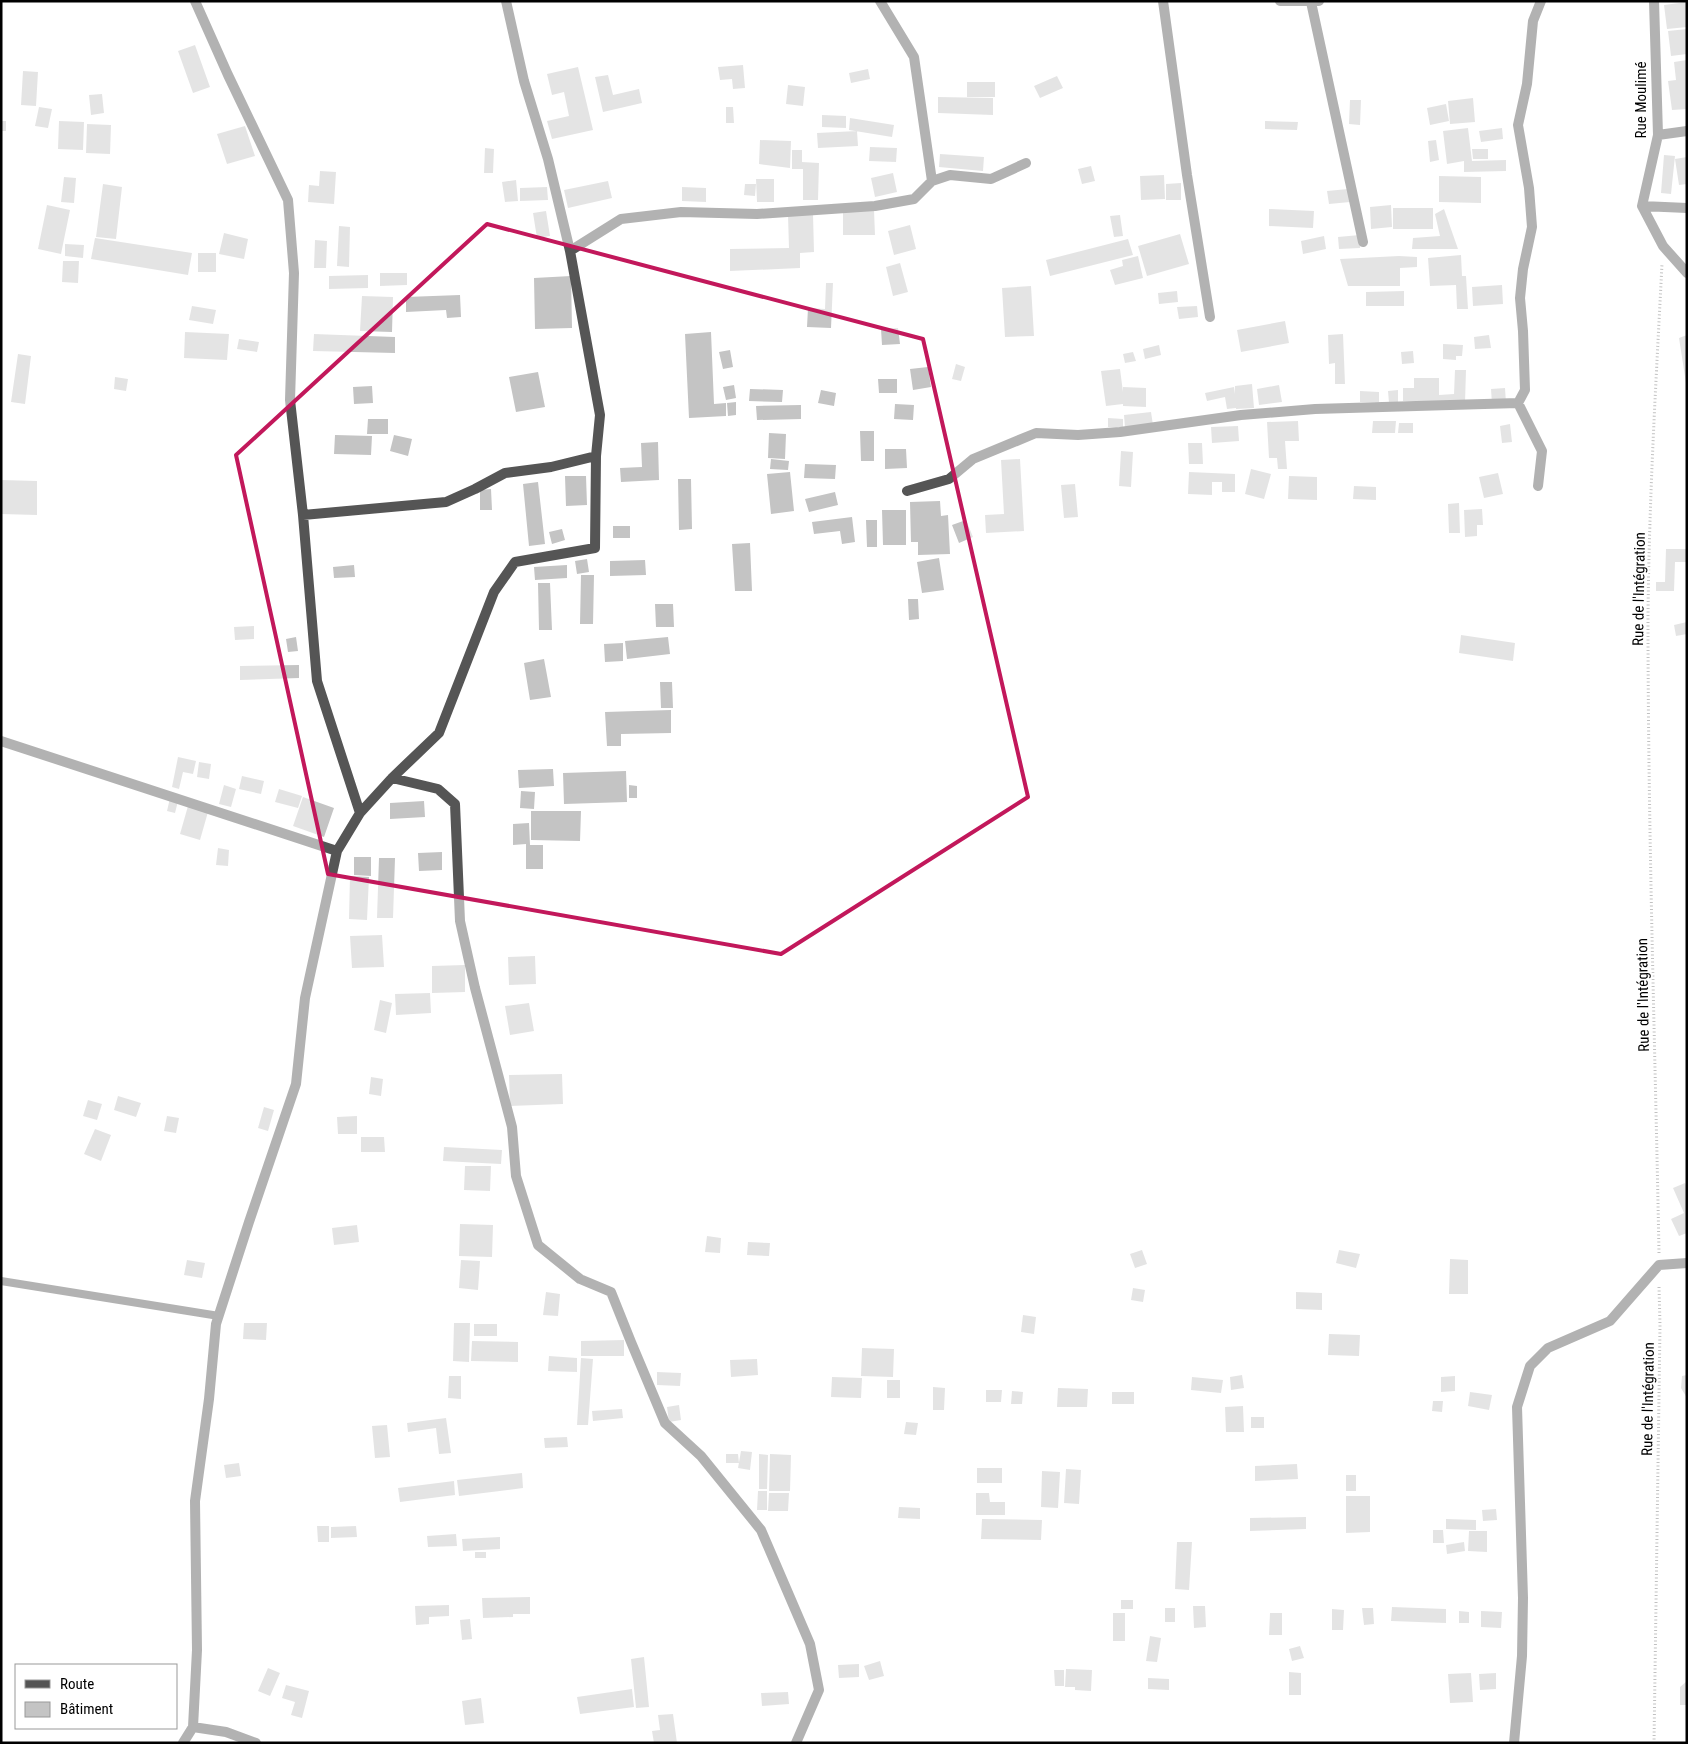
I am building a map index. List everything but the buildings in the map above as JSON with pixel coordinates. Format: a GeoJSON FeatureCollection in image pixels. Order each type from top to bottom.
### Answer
{"type":"FeatureCollection","features":[{"type":"Feature","properties":{"kind":"street"},"geometry":{"type":"LineString","coordinates":[[195,1],[288,200],[294,273],[290,400],[303,515],[317,681],[360,813]]}},
{"type":"Feature","properties":{"kind":"street"},"geometry":{"type":"LineString","coordinates":[[183,1743],[192,1727],[197,1650],[195,1500],[209,1399],[216,1324],[296,1084],[305,998],[337,851],[360,813],[392,778],[439,733],[494,592],[515,562],[595,548],[596,456],[600,415],[570,251],[548,158],[524,81],[506,1]]}},
{"type":"Feature","properties":{"kind":"street"},"geometry":{"type":"LineString","coordinates":[[880,1],[914,58],[932,181]]}},
{"type":"Feature","properties":{"kind":"street"},"geometry":{"type":"LineString","coordinates":[[1163,1],[1184,156],[1210,317]]}},
{"type":"Feature","properties":{"kind":"street"},"geometry":{"type":"LineString","coordinates":[[1280,1],[1320,1]]}},
{"type":"Feature","properties":{"kind":"street"},"geometry":{"type":"LineString","coordinates":[[1518,403],[1525,390],[1520,298],[1523,269],[1532,228],[1529,188],[1518,125],[1527,84],[1533,21],[1541,1]]}},
{"type":"Feature","properties":{"kind":"street","name":"Rue Moulimé"},"geometry":{"type":"LineString","coordinates":[[1642,206],[1658,135],[1654,1]]}},
{"type":"Feature","properties":{"kind":"street"},"geometry":{"type":"LineString","coordinates":[[1311,2],[1363,242]]}},
{"type":"Feature","properties":{"kind":"street"},"geometry":{"type":"LineString","coordinates":[[1658,135],[1687,131]]}},
{"type":"Feature","properties":{"kind":"street"},"geometry":{"type":"LineString","coordinates":[[570,251],[620,219],[681,212],[757,214],[875,206],[914,200],[932,181],[950,175],[991,180],[1026,163]]}},
{"type":"Feature","properties":{"kind":"street"},"geometry":{"type":"LineString","coordinates":[[1642,206],[1687,208]]}},
{"type":"Feature","properties":{"kind":"street"},"geometry":{"type":"LineString","coordinates":[[1642,206],[1664,246],[1687,273]]}},
{"type":"Feature","properties":{"kind":"street"},"geometry":{"type":"LineString","coordinates":[[1518,403],[1542,452],[1538,486]]}},
{"type":"Feature","properties":{"kind":"street"},"geometry":{"type":"LineString","coordinates":[[907,491],[949,479],[973,459],[1036,433],[1078,435],[1120,432],[1240,415],[1315,409],[1518,403]]}},
{"type":"Feature","properties":{"kind":"street"},"geometry":{"type":"LineString","coordinates":[[303,515],[446,502],[474,490],[505,473],[551,467],[596,456]]}},
{"type":"Feature","properties":{"kind":"street"},"geometry":{"type":"LineString","coordinates":[[1,741],[337,851]]}},
{"type":"Feature","properties":{"kind":"street"},"geometry":{"type":"LineString","coordinates":[[392,778],[438,789],[455,804],[460,922],[475,988],[512,1128],[516,1176],[538,1245],[580,1279],[611,1292],[665,1423],[701,1456],[761,1530],[810,1644],[819,1690],[796,1743]]}},
{"type":"Feature","properties":{"kind":"street"},"geometry":{"type":"LineString","coordinates":[[1514,1743],[1522,1656],[1523,1598],[1517,1407],[1527,1374],[1530,1366],[1548,1348],[1610,1321],[1659,1264],[1687,1263]]}},
{"type":"Feature","properties":{"kind":"street"},"geometry":{"type":"LineString","coordinates":[[192,1727],[226,1732],[256,1743]]}},
{"type":"Feature","properties":{"kind":"lane"},"geometry":{"type":"LineString","coordinates":[[1,1282],[219,1316]]}},
{"type":"Feature","properties":{"kind":"path","name":"Rue de l'Intégration"},"geometry":{"type":"LineString","coordinates":[[1654,1743],[1660,1325],[1648,614],[1654,415],[1664,246]]}},
{"type":"Feature","properties":{"kind":"highlighted area"},"geometry":{"type":"Polygon","coordinates":[[[487,224],[923,339],[1028,797],[781,954],[328,874],[236,455],[487,224]]]}}]}
